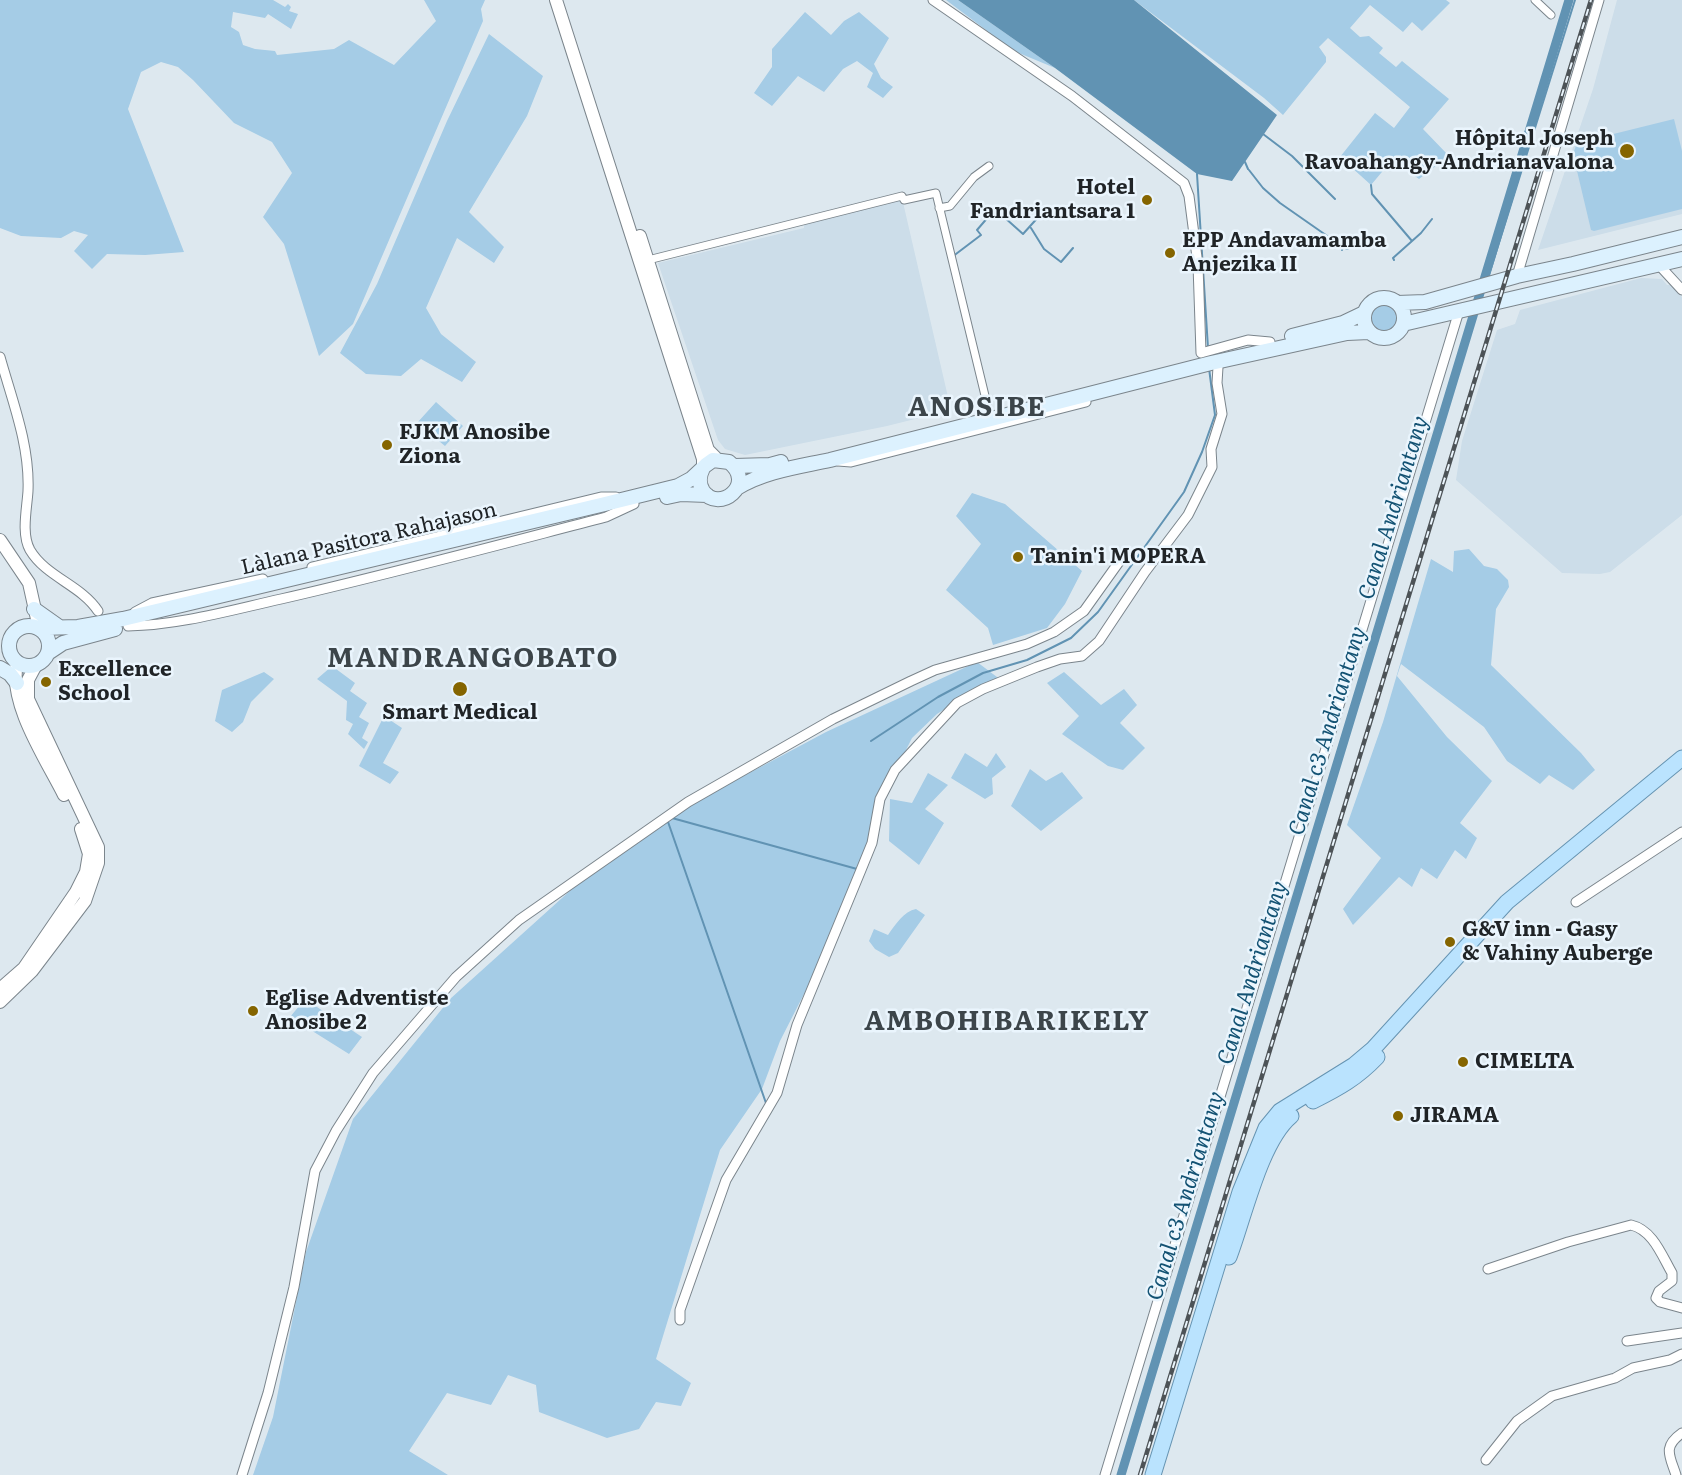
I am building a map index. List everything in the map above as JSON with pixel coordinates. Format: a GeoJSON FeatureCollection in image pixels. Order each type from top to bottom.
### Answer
{"type":"FeatureCollection","features":[{"type":"Feature","properties":{"kind":"main road"},"geometry":{"type":"LineString","coordinates":[[1397,303],[1425,302],[1517,276],[1682,237]]}},
{"type":"Feature","properties":{"kind":"main road"},"geometry":{"type":"LineString","coordinates":[[1403,324],[1682,259]]}},
{"type":"Feature","properties":{"kind":"main road"},"geometry":{"type":"LineString","coordinates":[[1271,346],[1347,333],[1369,332],[1381,338],[1388,338],[1399,332],[1403,324],[1403,313],[1397,303],[1391,299],[1379,298],[1367,306],[1364,323],[1369,332]]}},
{"type":"Feature","properties":{"kind":"main road"},"geometry":{"type":"LineString","coordinates":[[737,488],[754,478],[773,472],[830,460],[1271,346],[1343,323],[1364,313]]}},
{"type":"Feature","properties":{"kind":"main road"},"geometry":{"type":"LineString","coordinates":[[734,466],[770,465],[1207,362]]}},
{"type":"Feature","properties":{"kind":"main road"},"geometry":{"type":"LineString","coordinates":[[718,459],[734,466],[739,477],[734,493],[724,499],[707,495],[699,479],[703,468],[709,462],[718,459]]}},
{"type":"Feature","properties":{"kind":"main road","name":"Làlana Pasitora Rahajason"},"geometry":{"type":"LineString","coordinates":[[48,653],[63,643],[126,622],[632,501],[678,486],[691,479],[703,468]]}},
{"type":"Feature","properties":{"kind":"main road","name":"Làlana Pasitora Rahajason"},"geometry":{"type":"LineString","coordinates":[[632,501],[681,494],[707,495]]}},
{"type":"Feature","properties":{"kind":"main road"},"geometry":{"type":"LineString","coordinates":[[34,609],[62,629]]}},
{"type":"Feature","properties":{"kind":"main road","name":"Làlana Pasitora Rahajason"},"geometry":{"type":"LineString","coordinates":[[39,628],[62,629],[126,622]]}},
{"type":"Feature","properties":{"kind":"main road"},"geometry":{"type":"LineString","coordinates":[[0,660],[16,661],[23,665],[36,665],[42,662],[48,653],[48,637],[39,628],[25,626],[18,628],[5,641],[16,661]]}},
{"type":"Feature","properties":{"kind":"main road"},"geometry":{"type":"LineString","coordinates":[[0,668],[10,674],[17,683]]}},
{"type":"Feature","properties":{"kind":"main road"},"geometry":{"type":"LineString","coordinates":[[1153,1475],[1240,1192],[1266,1128],[1272,1119],[1280,1111],[1360,1060],[1507,902],[1682,758]]}},
{"type":"Feature","properties":{"kind":"main road"},"geometry":{"type":"LineString","coordinates":[[1162,1475],[1228,1260],[1263,1158],[1281,1124],[1299,1109],[1342,1087],[1360,1074],[1516,906],[1682,770]]}},
{"type":"Feature","properties":{"kind":"street"},"geometry":{"type":"LineString","coordinates":[[556,0],[703,459],[703,468]]}},
{"type":"Feature","properties":{"kind":"street"},"geometry":{"type":"LineString","coordinates":[[564,0],[708,450],[718,459]]}},
{"type":"Feature","properties":{"kind":"street"},"geometry":{"type":"LineString","coordinates":[[680,1320],[680,1310],[726,1179],[777,1093],[797,1025],[872,843],[880,800],[895,770],[957,703],[983,689],[1038,667],[1060,659],[1082,656],[1100,641],[1144,572],[1188,515],[1212,467],[1211,449],[1222,414],[1217,383],[1207,362],[1197,258],[1189,196],[1184,183],[1072,96],[933,0]]}},
{"type":"Feature","properties":{"kind":"street"},"geometry":{"type":"LineString","coordinates":[[1535,0],[1551,15]]}},
{"type":"Feature","properties":{"kind":"street"},"geometry":{"type":"LineString","coordinates":[[1517,276],[1599,0]]}},
{"type":"Feature","properties":{"kind":"street"},"geometry":{"type":"LineString","coordinates":[[939,208],[950,206],[964,187],[989,166]]}},
{"type":"Feature","properties":{"kind":"street"},"geometry":{"type":"LineString","coordinates":[[648,260],[903,196],[904,200],[936,193],[988,408]]}},
{"type":"Feature","properties":{"kind":"street"},"geometry":{"type":"LineString","coordinates":[[1659,265],[1682,290]]}},
{"type":"Feature","properties":{"kind":"street"},"geometry":{"type":"LineString","coordinates":[[1105,1475],[1459,311]]}},
{"type":"Feature","properties":{"kind":"street"},"geometry":{"type":"LineString","coordinates":[[0,357],[19,424],[28,468],[26,532],[30,549],[50,572],[88,599],[98,611]]}},
{"type":"Feature","properties":{"kind":"street"},"geometry":{"type":"LineString","coordinates":[[0,540],[28,583],[39,628]]}},
{"type":"Feature","properties":{"kind":"street"},"geometry":{"type":"LineString","coordinates":[[242,1475],[267,1393],[294,1287],[315,1171],[336,1131],[373,1073],[456,976],[519,920],[697,796],[833,719],[911,681],[935,670],[1027,644],[1054,632],[1084,611],[1124,555]]}},
{"type":"Feature","properties":{"kind":"street"},"geometry":{"type":"LineString","coordinates":[[0,989],[24,968],[76,892],[86,872],[89,854],[86,840],[21,708],[16,661]]}},
{"type":"Feature","properties":{"kind":"street"},"geometry":{"type":"LineString","coordinates":[[0,1002],[32,971],[85,901],[99,856],[98,847],[28,699],[28,680],[36,665]]}},
{"type":"Feature","properties":{"kind":"street"},"geometry":{"type":"LineString","coordinates":[[1576,902],[1682,832]]}},
{"type":"Feature","properties":{"kind":"street"},"geometry":{"type":"LineString","coordinates":[[1488,1269],[1568,1242],[1631,1225],[1649,1234],[1672,1273],[1672,1281],[1659,1291],[1656,1298],[1660,1302],[1682,1308]]}},
{"type":"Feature","properties":{"kind":"street"},"geometry":{"type":"LineString","coordinates":[[1627,1341],[1682,1333]]}},
{"type":"Feature","properties":{"kind":"street"},"geometry":{"type":"LineString","coordinates":[[1486,1460],[1517,1421],[1552,1396],[1615,1378],[1633,1368],[1670,1360],[1682,1354]]}},
{"type":"Feature","properties":{"kind":"street"},"geometry":{"type":"LineString","coordinates":[[1676,1475],[1669,1448],[1672,1441],[1682,1434]]}},
{"type":"Feature","properties":{"kind":"shaded area"},"geometry":{"type":"Polygon","coordinates":[[[0,0],[273,0],[285,7],[288,4],[291,7],[289,11],[298,14],[291,29],[268,14],[265,18],[233,12],[231,27],[239,32],[243,45],[275,51],[277,55],[334,49],[349,40],[394,65],[436,21],[424,0],[485,0],[481,9],[483,21],[353,324],[319,356],[284,244],[263,217],[292,173],[272,142],[234,123],[178,67],[161,62],[141,72],[128,109],[184,252],[145,255],[107,254],[92,269],[74,251],[88,235],[74,231],[61,238],[21,236],[0,228],[0,0]]]}},
{"type":"Feature","properties":{"kind":"shaded area"},"geometry":{"type":"Polygon","coordinates":[[[946,0],[958,0],[1055,68],[1014,51],[946,0]]]}},
{"type":"Feature","properties":{"kind":"shaded area"},"geometry":{"type":"Polygon","coordinates":[[[958,0],[1134,0],[1277,115],[1232,181],[1197,174],[1055,68],[958,0]]]}},
{"type":"Feature","properties":{"kind":"shaded area"},"geometry":{"type":"Polygon","coordinates":[[[1134,0],[1446,0],[1450,3],[1422,31],[1412,22],[1403,32],[1370,5],[1350,28],[1360,37],[1369,36],[1383,48],[1379,53],[1396,67],[1402,61],[1449,99],[1423,129],[1449,156],[1419,179],[1392,160],[1371,185],[1340,157],[1375,113],[1394,128],[1410,107],[1328,38],[1319,47],[1326,57],[1326,62],[1283,115],[1264,98],[1134,0]]]}},
{"type":"Feature","properties":{"kind":"shaded area","name":"Hôpital Joseph Ravoahangy-Andrianavalona"},"geometry":{"type":"Polygon","coordinates":[[[1617,0],[1682,0],[1682,214],[1538,250],[1593,89],[1617,0]]]}},
{"type":"Feature","properties":{"kind":"shaded area"},"geometry":{"type":"Polygon","coordinates":[[[805,12],[831,35],[844,21],[859,12],[889,38],[874,64],[881,78],[893,87],[883,98],[867,87],[873,73],[857,61],[843,69],[824,92],[798,76],[772,106],[754,93],[772,67],[772,49],[805,12]]]}},
{"type":"Feature","properties":{"kind":"shaded area"},"geometry":{"type":"Polygon","coordinates":[[[489,34],[543,76],[527,116],[469,212],[504,247],[494,263],[457,238],[426,308],[441,334],[476,362],[462,382],[421,359],[401,376],[366,374],[340,353],[377,284],[447,121],[489,34]]]}},
{"type":"Feature","properties":{"kind":"shaded area"},"geometry":{"type":"Polygon","coordinates":[[[1674,119],[1682,151],[1682,209],[1591,230],[1573,154],[1577,143],[1674,119]]]}},
{"type":"Feature","properties":{"kind":"shaded area"},"geometry":{"type":"Polygon","coordinates":[[[902,198],[951,410],[887,426],[745,455],[725,449],[718,440],[658,263],[804,228],[804,221],[902,198]]]}},
{"type":"Feature","properties":{"kind":"shaded area"},"geometry":{"type":"Polygon","coordinates":[[[1641,278],[1662,279],[1682,297],[1682,515],[1610,572],[1562,573],[1456,480],[1462,441],[1497,330],[1515,324],[1520,310],[1641,278]]]}},
{"type":"Feature","properties":{"kind":"shaded area"},"geometry":{"type":"Polygon","coordinates":[[[1384,305],[1393,309],[1397,318],[1393,327],[1384,331],[1375,327],[1371,318],[1375,309],[1384,305]]]}},
{"type":"Feature","properties":{"kind":"shaded area"},"geometry":{"type":"Polygon","coordinates":[[[436,402],[463,426],[445,446],[417,423],[436,402]]]}},
{"type":"Feature","properties":{"kind":"shaded area","name":"Tanin'i MOPERA"},"geometry":{"type":"Polygon","coordinates":[[[972,493],[1005,504],[1082,571],[1065,604],[1047,628],[993,645],[988,628],[946,590],[981,544],[956,516],[972,493]]]}},
{"type":"Feature","properties":{"kind":"shaded area"},"geometry":{"type":"Polygon","coordinates":[[[1469,549],[1484,566],[1497,569],[1508,580],[1509,587],[1496,609],[1491,665],[1581,753],[1595,770],[1573,790],[1549,775],[1540,784],[1507,761],[1484,727],[1401,664],[1397,676],[1447,737],[1492,781],[1460,823],[1477,838],[1466,859],[1455,850],[1437,879],[1421,868],[1412,887],[1399,877],[1353,925],[1343,909],[1381,858],[1347,825],[1383,722],[1431,559],[1453,572],[1454,551],[1469,549]]]}},
{"type":"Feature","properties":{"kind":"shaded area"},"geometry":{"type":"Polygon","coordinates":[[[977,662],[1001,680],[974,690],[937,714],[912,738],[878,806],[853,898],[780,1041],[762,1089],[720,1150],[656,1359],[691,1383],[681,1406],[656,1402],[639,1429],[607,1438],[539,1412],[536,1385],[508,1375],[491,1405],[447,1393],[409,1451],[448,1475],[253,1475],[273,1417],[306,1252],[353,1119],[450,999],[582,880],[667,817],[826,732],[977,662]]]}},
{"type":"Feature","properties":{"kind":"shaded area"},"geometry":{"type":"Polygon","coordinates":[[[332,666],[355,683],[350,691],[367,703],[359,717],[369,723],[362,738],[368,742],[364,749],[348,734],[353,724],[346,720],[347,701],[317,679],[332,666]]]}},
{"type":"Feature","properties":{"kind":"shaded area"},"geometry":{"type":"Polygon","coordinates":[[[264,672],[274,679],[251,702],[243,722],[232,732],[215,721],[222,690],[264,672]]]}},
{"type":"Feature","properties":{"kind":"shaded area"},"geometry":{"type":"Polygon","coordinates":[[[1064,672],[1101,705],[1124,689],[1137,705],[1120,723],[1145,748],[1123,770],[1108,766],[1062,734],[1079,716],[1047,683],[1064,672]]]}},
{"type":"Feature","properties":{"kind":"shaded area"},"geometry":{"type":"Polygon","coordinates":[[[384,716],[402,728],[383,763],[399,772],[390,784],[359,766],[384,716]]]}},
{"type":"Feature","properties":{"kind":"shaded area"},"geometry":{"type":"Polygon","coordinates":[[[965,753],[987,767],[996,753],[1006,767],[992,778],[993,794],[985,799],[951,778],[965,753]]]}},
{"type":"Feature","properties":{"kind":"shaded area"},"geometry":{"type":"Polygon","coordinates":[[[1030,769],[1046,781],[1062,772],[1083,798],[1041,831],[1011,806],[1030,769]]]}},
{"type":"Feature","properties":{"kind":"shaded area"},"geometry":{"type":"Polygon","coordinates":[[[928,773],[948,785],[925,809],[944,823],[919,865],[889,841],[890,799],[912,803],[928,773]]]}},
{"type":"Feature","properties":{"kind":"shaded area"},"geometry":{"type":"Polygon","coordinates":[[[916,909],[925,915],[898,953],[889,957],[875,949],[869,941],[874,929],[888,935],[904,915],[916,909]]]}},
{"type":"Feature","properties":{"kind":"shaded area"},"geometry":{"type":"Polygon","coordinates":[[[305,999],[362,1037],[349,1054],[290,1017],[305,999]]]}},
{"type":"Feature","properties":{"kind":"waterway","name":"Canal c3 Andriantany"},"geometry":{"type":"LineString","coordinates":[[1121,1475],[1569,0]]}},
{"type":"Feature","properties":{"kind":"waterway","name":"Canal c3 Andriantany"},"geometry":{"type":"LineString","coordinates":[[1488,278],[1575,0]]}},
{"type":"Feature","properties":{"kind":"waterway"},"geometry":{"type":"LineString","coordinates":[[1263,134],[1292,156],[1335,199]]}},
{"type":"Feature","properties":{"kind":"waterway"},"geometry":{"type":"LineString","coordinates":[[1245,162],[1248,169]]}},
{"type":"Feature","properties":{"kind":"waterway"},"geometry":{"type":"LineString","coordinates":[[1249,170],[1263,188],[1280,203],[1343,247]]}},
{"type":"Feature","properties":{"kind":"waterway","name":"Canal Andriantany"},"geometry":{"type":"LineString","coordinates":[[1197,174],[1208,348]]}},
{"type":"Feature","properties":{"kind":"waterway"},"geometry":{"type":"LineString","coordinates":[[1371,185],[1372,194],[1412,241]]}},
{"type":"Feature","properties":{"kind":"waterway"},"geometry":{"type":"LineString","coordinates":[[952,257],[981,235],[977,230],[995,209],[1023,234],[1041,214]]}},
{"type":"Feature","properties":{"kind":"waterway"},"geometry":{"type":"LineString","coordinates":[[1394,260],[1393,258],[1421,233],[1432,219]]}},
{"type":"Feature","properties":{"kind":"waterway"},"geometry":{"type":"LineString","coordinates":[[1031,228],[1044,249],[1061,262],[1073,248]]}},
{"type":"Feature","properties":{"kind":"waterway"},"geometry":{"type":"LineString","coordinates":[[1342,250],[1343,247],[1347,249],[1351,247],[1356,240]]}},
{"type":"Feature","properties":{"kind":"waterway","name":"Canal c3 Andriantany"},"geometry":{"type":"LineString","coordinates":[[1122,1475],[1477,312]]}},
{"type":"Feature","properties":{"kind":"waterway","name":"Canal Andriantany"},"geometry":{"type":"LineString","coordinates":[[871,741],[938,697],[983,673],[1027,660],[1071,638],[1098,612],[1184,492],[1215,415],[1209,368]]}},
{"type":"Feature","properties":{"kind":"waterway"},"geometry":{"type":"LineString","coordinates":[[672,818],[857,869]]}},
{"type":"Feature","properties":{"kind":"waterway"},"geometry":{"type":"LineString","coordinates":[[667,819],[767,1106]]}},
{"type":"Feature","properties":{"kind":"railway"},"geometry":{"type":"LineString","coordinates":[[1140,1475],[1591,0]]}},
{"type":"Feature","properties":{"kind":"place","name":"Hôpital Joseph Ravoahangy-Andrianavalona"},"geometry":{"type":"Point","coordinates":[1627,151]}},
{"type":"Feature","properties":{"kind":"place","name":"Hotel Fandriantsara 1"},"geometry":{"type":"Point","coordinates":[1147,200]}},
{"type":"Feature","properties":{"kind":"place","name":"EPP Andavamamba Anjezika II"},"geometry":{"type":"Point","coordinates":[1170,253]}},
{"type":"Feature","properties":{"kind":"place","name":"FJKM Anosibe Ziona"},"geometry":{"type":"Point","coordinates":[387,445]}},
{"type":"Feature","properties":{"kind":"place","name":"Tanin'i MOPERA"},"geometry":{"type":"Point","coordinates":[1018,557]}},
{"type":"Feature","properties":{"kind":"place","name":"Excellence School"},"geometry":{"type":"Point","coordinates":[46,682]}},
{"type":"Feature","properties":{"kind":"place","name":"Smart Medical"},"geometry":{"type":"Point","coordinates":[460,689]}},
{"type":"Feature","properties":{"kind":"place","name":"G&V inn - Gasy & Vahiny Auberge"},"geometry":{"type":"Point","coordinates":[1450,942]}},
{"type":"Feature","properties":{"kind":"place","name":"Eglise Adventiste Anosibe 2"},"geometry":{"type":"Point","coordinates":[253,1011]}},
{"type":"Feature","properties":{"kind":"place","name":"CIMELTA"},"geometry":{"type":"Point","coordinates":[1463,1062]}},
{"type":"Feature","properties":{"kind":"place","name":"JIRAMA"},"geometry":{"type":"Point","coordinates":[1398,1116]}},
{"type":"Feature","properties":{"kind":"district","name":"ANOSIBE"},"geometry":{"type":"Point","coordinates":[977,408]}},
{"type":"Feature","properties":{"kind":"district","name":"MANDRANGOBATO"},"geometry":{"type":"Point","coordinates":[473,659]}},
{"type":"Feature","properties":{"kind":"district","name":"AMBOHIBARIKELY"},"geometry":{"type":"Point","coordinates":[1007,1022]}}]}
